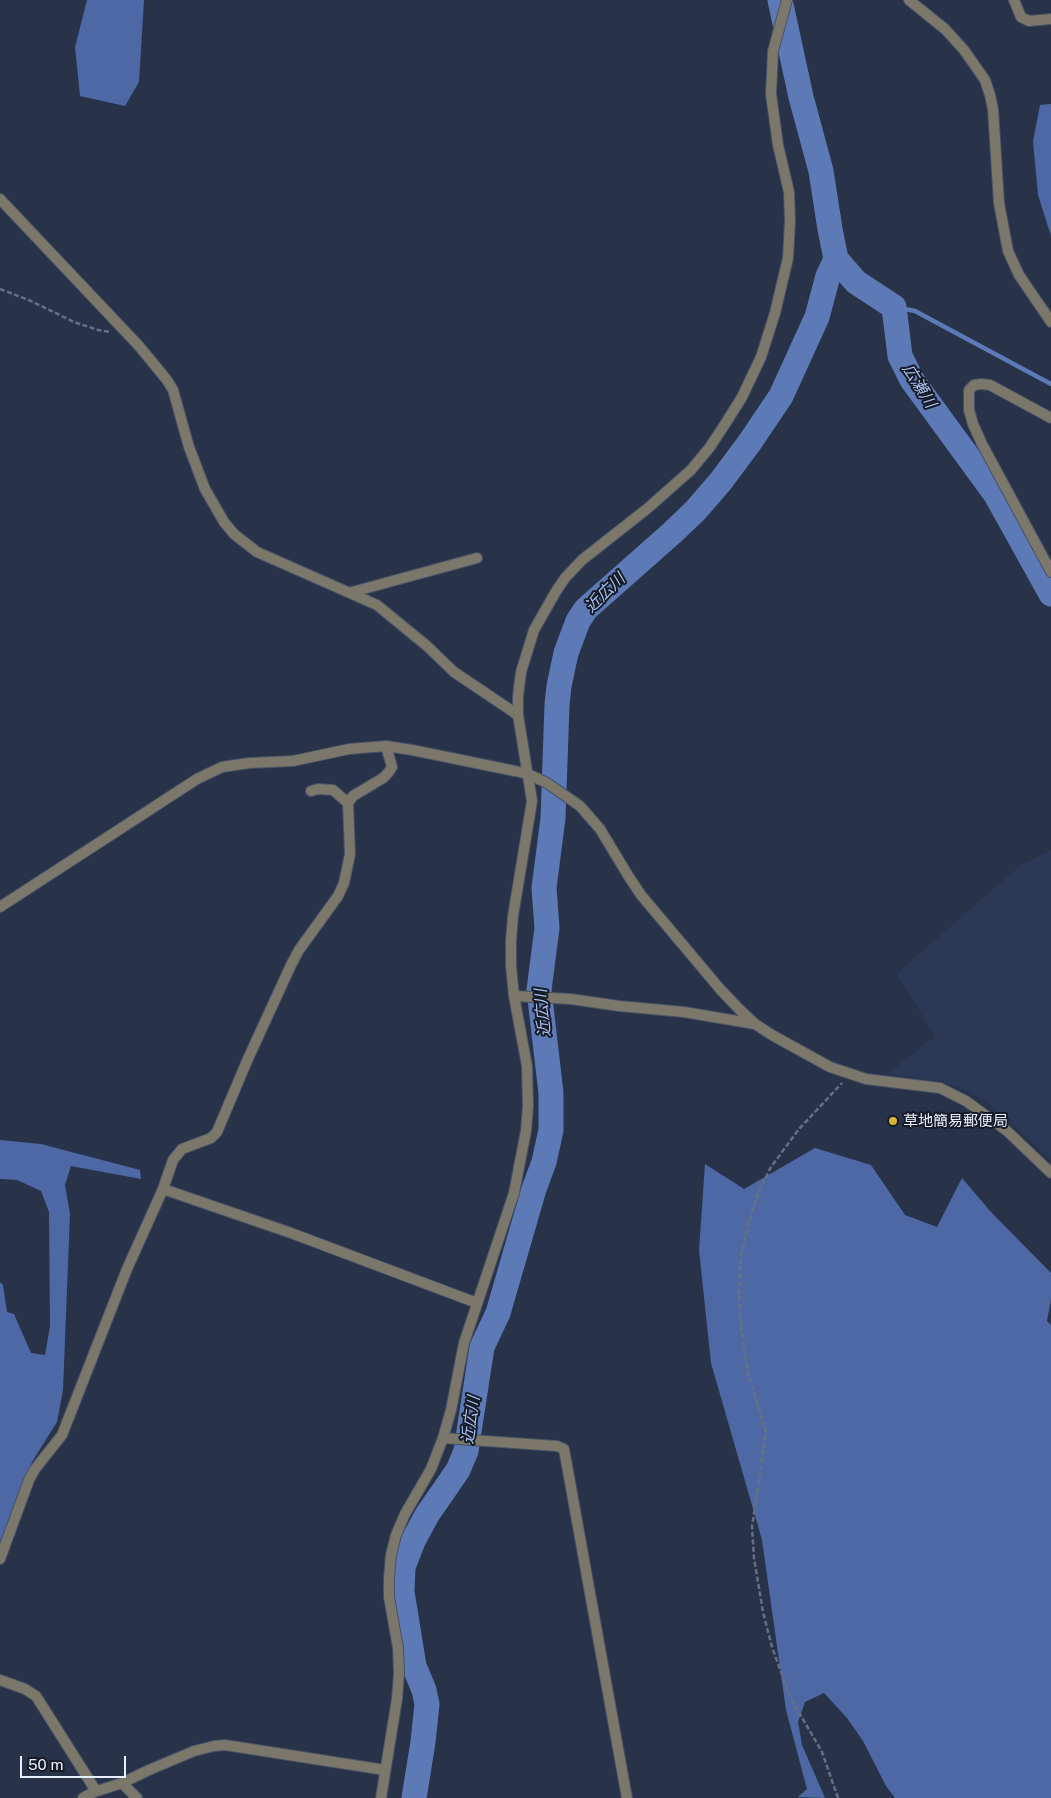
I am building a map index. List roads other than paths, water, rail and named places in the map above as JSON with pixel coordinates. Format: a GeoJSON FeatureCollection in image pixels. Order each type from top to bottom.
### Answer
{"type":"FeatureCollection","features":[{"type":"Feature","properties":{"kind":"street"},"geometry":{"type":"LineString","coordinates":[[381,1798],[397,1699],[399,1673],[398,1648],[389,1597],[391,1555],[396,1535],[405,1514],[432,1469],[443,1438],[451,1410],[464,1342],[509,1211],[519,1176],[526,1130],[528,1106],[527,1066],[514,996],[511,940],[513,916],[531,808],[531,793],[518,715],[518,696],[526,654],[534,630],[565,578],[582,560],[648,508],[691,470],[728,421],[761,357],[776,313],[786,267],[790,221],[789,192],[778,145],[771,94],[773,51],[787,0]]}},
{"type":"Feature","properties":{"kind":"street"},"geometry":{"type":"LineString","coordinates":[[909,0],[944,29],[964,50],[985,80],[993,109],[999,203],[1008,251],[1019,275],[1051,322]]}},
{"type":"Feature","properties":{"kind":"street"},"geometry":{"type":"LineString","coordinates":[[1014,0],[1021,17],[1029,21],[1051,19]]}},
{"type":"Feature","properties":{"kind":"street"},"geometry":{"type":"LineString","coordinates":[[0,199],[162,374],[172,390],[189,447],[205,489],[224,522],[234,534],[256,552],[352,592],[377,605],[427,646],[454,672],[518,715]]}},
{"type":"Feature","properties":{"kind":"street"},"geometry":{"type":"LineString","coordinates":[[1051,418],[990,385],[974,385],[970,390],[968,398],[969,410],[973,424],[986,452],[1051,572]]}},
{"type":"Feature","properties":{"kind":"street"},"geometry":{"type":"LineString","coordinates":[[352,592],[477,558]]}},
{"type":"Feature","properties":{"kind":"street"},"geometry":{"type":"LineString","coordinates":[[0,1558],[29,1480],[62,1435],[132,1256],[163,1189],[177,1153],[186,1147],[211,1138],[217,1132],[291,965],[299,950],[341,890],[348,870],[350,854],[348,803],[353,796],[383,778],[392,767],[386,746]]}},
{"type":"Feature","properties":{"kind":"street"},"geometry":{"type":"LineString","coordinates":[[0,907],[197,779],[222,767],[248,763],[293,761],[350,748],[386,746],[528,774],[565,794],[580,806],[600,829],[628,877],[641,895],[720,989],[755,1024],[805,1055],[830,1067],[866,1079],[940,1088],[966,1100],[1007,1131],[1051,1173]]}},
{"type":"Feature","properties":{"kind":"street"},"geometry":{"type":"LineString","coordinates":[[311,791],[318,789],[333,790],[348,803]]}},
{"type":"Feature","properties":{"kind":"street"},"geometry":{"type":"LineString","coordinates":[[514,996],[571,999],[684,1012],[755,1024]]}},
{"type":"Feature","properties":{"kind":"street"},"geometry":{"type":"LineString","coordinates":[[163,1189],[477,1302]]}},
{"type":"Feature","properties":{"kind":"street"},"geometry":{"type":"LineString","coordinates":[[443,1438],[556,1446],[564,1449],[627,1798]]}},
{"type":"Feature","properties":{"kind":"street"},"geometry":{"type":"LineString","coordinates":[[0,1680],[25,1689],[36,1696],[96,1791]]}},
{"type":"Feature","properties":{"kind":"street"},"geometry":{"type":"LineString","coordinates":[[83,1798],[194,1751],[214,1746],[225,1745],[385,1770]]}},
{"type":"Feature","properties":{"kind":"street"},"geometry":{"type":"LineString","coordinates":[[122,1783],[137,1798]]}},
{"type":"Feature","properties":{"kind":"waterway","name":"広瀬川"},"geometry":{"type":"LineString","coordinates":[[780,0],[801,97],[821,171],[836,259],[856,282],[894,307],[900,356],[912,380],[996,495],[1051,594]]}},
{"type":"Feature","properties":{"kind":"waterway","name":"近広川"},"geometry":{"type":"LineString","coordinates":[[414,1798],[427,1704],[424,1690],[414,1666],[402,1592],[403,1567],[413,1541],[427,1515],[458,1470],[466,1451],[482,1347],[498,1313],[534,1189],[544,1162],[551,1130],[551,1093],[539,990],[547,928],[544,888],[553,818],[557,705],[566,653],[578,621],[586,609],[696,510],[721,481],[750,442],[781,396],[817,317],[828,276],[836,259]]}},
{"type":"Feature","properties":{"kind":"waterway"},"geometry":{"type":"LineString","coordinates":[[894,307],[915,311],[1051,384]]}},
{"type":"Feature","properties":{"kind":"place","name":"草地簡易郵便局"},"geometry":{"type":"Point","coordinates":[893,1121]}}]}
